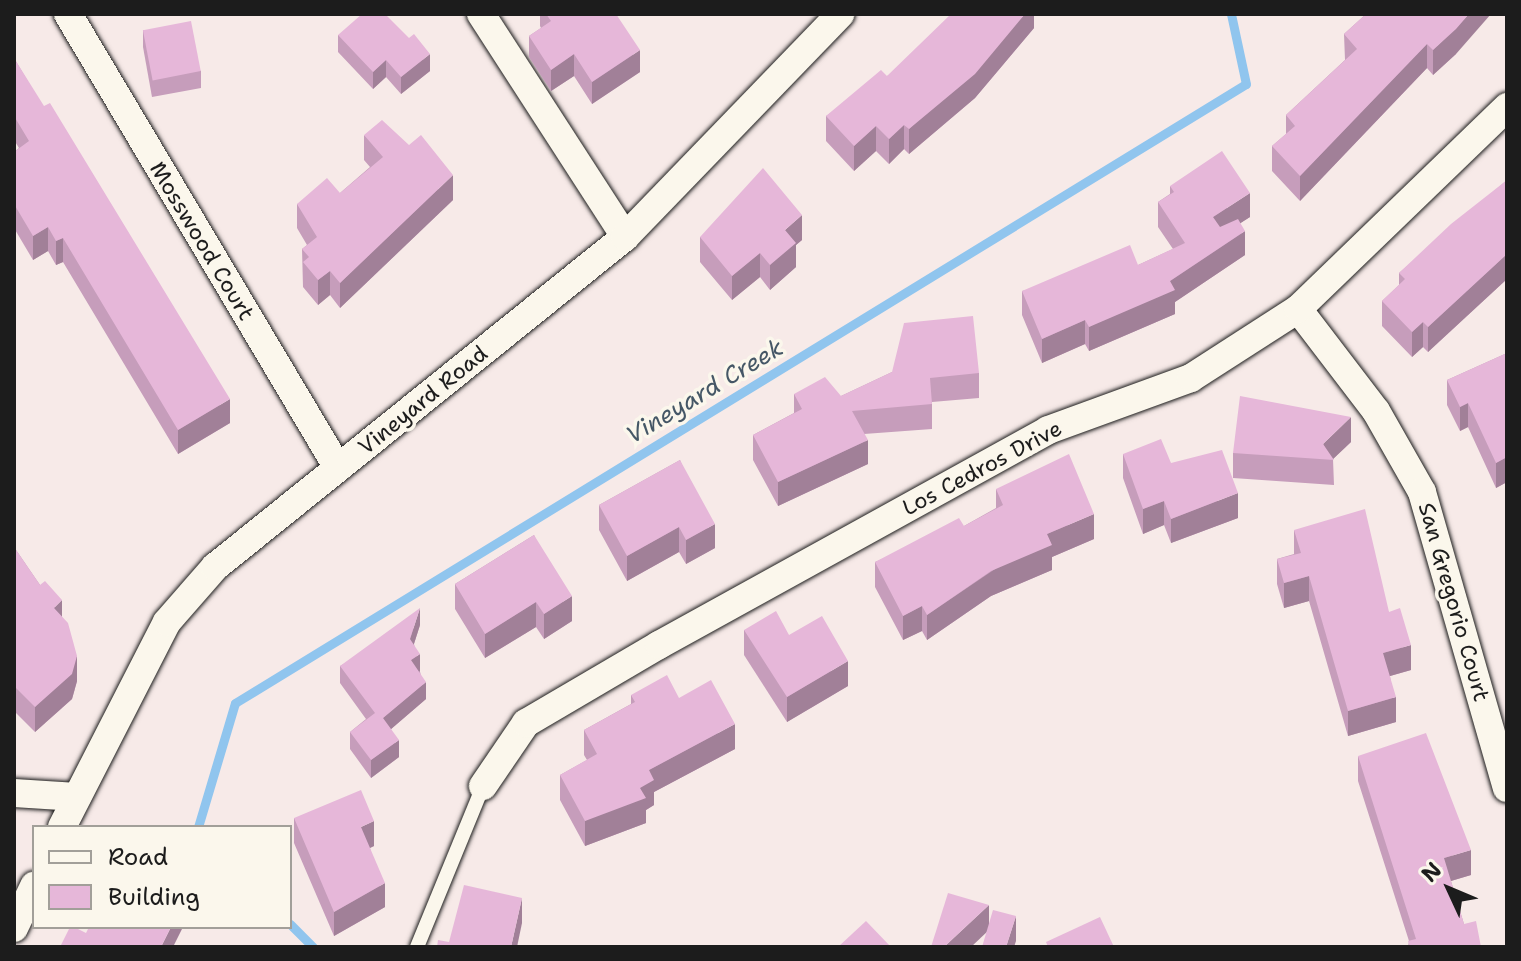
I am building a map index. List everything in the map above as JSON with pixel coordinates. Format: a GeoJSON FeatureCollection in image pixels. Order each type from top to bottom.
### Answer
{"type":"FeatureCollection","features":[{"type":"Feature","properties":{"kind":"street","name":"Mosswood Court"},"geometry":{"type":"LineString","coordinates":[[68,14],[338,468]]}},
{"type":"Feature","properties":{"kind":"street"},"geometry":{"type":"LineString","coordinates":[[481,14],[625,237]]}},
{"type":"Feature","properties":{"kind":"street","name":"Vineyard Road"},"geometry":{"type":"LineString","coordinates":[[63,825],[167,622],[215,567],[625,237],[840,14]]}},
{"type":"Feature","properties":{"kind":"street","name":"Los Cedros Drive"},"geometry":{"type":"LineString","coordinates":[[483,786],[526,723],[1048,430],[1191,378],[1298,309],[1507,107]]}},
{"type":"Feature","properties":{"kind":"street","name":"San Gregorio Court"},"geometry":{"type":"LineString","coordinates":[[1298,309],[1376,411],[1422,492],[1507,788]]}},
{"type":"Feature","properties":{"kind":"street"},"geometry":{"type":"LineString","coordinates":[[14,793],[77,797]]}},
{"type":"Feature","properties":{"kind":"street"},"geometry":{"type":"LineString","coordinates":[[14,928],[32,890]]}},
{"type":"Feature","properties":{"kind":"lane"},"geometry":{"type":"LineString","coordinates":[[417,947],[483,786]]}},
{"type":"Feature","properties":{"kind":"building"},"geometry":{"type":"Polygon","coordinates":[[[362,14],[385,14],[409,38],[414,34],[430,54],[401,77],[386,60],[373,72],[338,35],[362,14]]]}},
{"type":"Feature","properties":{"kind":"building"},"geometry":{"type":"Polygon","coordinates":[[[546,14],[616,14],[640,50],[592,82],[574,54],[551,70],[529,36],[551,21],[546,14]]]}},
{"type":"Feature","properties":{"kind":"building"},"geometry":{"type":"Polygon","coordinates":[[[951,14],[1025,14],[975,74],[909,129],[904,125],[889,139],[876,126],[854,146],[826,116],[881,70],[887,76],[951,14]]]}},
{"type":"Feature","properties":{"kind":"building"},"geometry":{"type":"Polygon","coordinates":[[[1366,14],[1469,14],[1433,50],[1427,44],[1300,176],[1272,146],[1295,126],[1286,115],[1357,49],[1344,34],[1366,14]]]}},
{"type":"Feature","properties":{"kind":"building"},"geometry":{"type":"Polygon","coordinates":[[[191,21],[201,71],[153,80],[143,30],[191,21]]]}},
{"type":"Feature","properties":{"kind":"building"},"geometry":{"type":"Polygon","coordinates":[[[14,58],[44,106],[50,103],[230,399],[178,430],[63,238],[56,241],[48,227],[33,236],[14,204],[14,152],[29,141],[14,116],[14,58]]]}},
{"type":"Feature","properties":{"kind":"building"},"geometry":{"type":"Polygon","coordinates":[[[382,120],[409,145],[421,135],[453,175],[340,283],[330,271],[318,280],[303,262],[309,257],[302,249],[317,237],[297,204],[327,178],[340,193],[383,157],[364,135],[382,120]]]}},
{"type":"Feature","properties":{"kind":"building"},"geometry":{"type":"Polygon","coordinates":[[[1222,151],[1250,193],[1213,217],[1220,227],[1238,219],[1245,231],[1170,281],[1175,290],[1089,327],[1085,320],[1042,339],[1022,291],[1130,245],[1138,265],[1185,243],[1158,202],[1174,192],[1170,186],[1222,151]]]}},
{"type":"Feature","properties":{"kind":"building"},"geometry":{"type":"Polygon","coordinates":[[[763,168],[802,215],[785,230],[796,243],[770,265],[760,253],[732,276],[700,237],[763,168]]]}},
{"type":"Feature","properties":{"kind":"building"},"geometry":{"type":"Polygon","coordinates":[[[1507,180],[1507,254],[1428,327],[1423,322],[1412,332],[1382,301],[1405,279],[1399,273],[1451,224],[1507,180]]]}},
{"type":"Feature","properties":{"kind":"building"},"geometry":{"type":"Polygon","coordinates":[[[973,316],[979,373],[930,378],[932,404],[852,411],[868,440],[778,482],[753,435],[802,409],[794,394],[825,377],[841,396],[892,372],[904,323],[973,316]]]}},
{"type":"Feature","properties":{"kind":"building"},"geometry":{"type":"Polygon","coordinates":[[[1507,353],[1507,457],[1496,463],[1468,403],[1460,407],[1447,380],[1507,353]]]}},
{"type":"Feature","properties":{"kind":"building"},"geometry":{"type":"Polygon","coordinates":[[[1240,396],[1351,417],[1323,444],[1334,460],[1233,453],[1240,396]]]}},
{"type":"Feature","properties":{"kind":"building"},"geometry":{"type":"Polygon","coordinates":[[[1161,439],[1171,463],[1222,450],[1238,493],[1171,519],[1164,501],[1143,509],[1123,454],[1161,439]]]}},
{"type":"Feature","properties":{"kind":"building"},"geometry":{"type":"Polygon","coordinates":[[[1069,454],[1094,514],[1047,534],[1052,545],[991,571],[927,615],[922,606],[903,616],[875,562],[959,518],[964,526],[1003,505],[996,489],[1069,454]]]}},
{"type":"Feature","properties":{"kind":"building"},"geometry":{"type":"Polygon","coordinates":[[[680,460],[715,524],[686,540],[679,527],[627,556],[599,505],[680,460]]]}},
{"type":"Feature","properties":{"kind":"building"},"geometry":{"type":"Polygon","coordinates":[[[1365,509],[1389,612],[1400,608],[1411,645],[1383,653],[1396,697],[1348,711],[1309,576],[1284,583],[1277,559],[1301,553],[1294,530],[1365,509]]]}},
{"type":"Feature","properties":{"kind":"building"},"geometry":{"type":"Polygon","coordinates":[[[534,535],[572,596],[544,614],[536,602],[485,634],[455,584],[534,535]]]}},
{"type":"Feature","properties":{"kind":"building"},"geometry":{"type":"Polygon","coordinates":[[[14,547],[40,585],[45,581],[62,600],[54,608],[68,623],[77,656],[72,674],[35,707],[14,686],[14,547]]]}},
{"type":"Feature","properties":{"kind":"building"},"geometry":{"type":"Polygon","coordinates":[[[420,608],[410,639],[420,654],[411,660],[426,682],[383,718],[399,740],[371,760],[350,732],[375,713],[340,666],[420,608]]]}},
{"type":"Feature","properties":{"kind":"building"},"geometry":{"type":"Polygon","coordinates":[[[776,611],[789,635],[822,616],[848,661],[787,697],[744,630],[776,611]]]}},
{"type":"Feature","properties":{"kind":"building"},"geometry":{"type":"Polygon","coordinates":[[[667,675],[679,698],[711,680],[735,724],[649,770],[654,780],[640,788],[646,798],[585,821],[560,775],[597,754],[584,730],[635,702],[631,695],[667,675]]]}},
{"type":"Feature","properties":{"kind":"building"},"geometry":{"type":"Polygon","coordinates":[[[1426,733],[1471,850],[1444,858],[1464,924],[1476,921],[1481,947],[1410,947],[1408,941],[1416,939],[1358,756],[1426,733]]]}},
{"type":"Feature","properties":{"kind":"building"},"geometry":{"type":"Polygon","coordinates":[[[361,790],[374,821],[361,827],[385,883],[334,912],[294,818],[361,790]]]}},
{"type":"Feature","properties":{"kind":"building"},"geometry":{"type":"Polygon","coordinates":[[[464,885],[522,898],[511,947],[437,947],[438,940],[449,942],[464,885]]]}},
{"type":"Feature","properties":{"kind":"building"},"geometry":{"type":"Polygon","coordinates":[[[948,893],[989,905],[944,947],[931,947],[948,893]]]}},
{"type":"Feature","properties":{"kind":"building"},"geometry":{"type":"Polygon","coordinates":[[[993,910],[1016,916],[1006,947],[982,947],[993,910]]]}},
{"type":"Feature","properties":{"kind":"building"},"geometry":{"type":"Polygon","coordinates":[[[1100,917],[1114,947],[1048,947],[1046,942],[1100,917]]]}},
{"type":"Feature","properties":{"kind":"building"},"geometry":{"type":"Polygon","coordinates":[[[866,921],[891,947],[838,947],[866,921]]]}},
{"type":"Feature","properties":{"kind":"building"},"geometry":{"type":"Polygon","coordinates":[[[69,929],[86,933],[88,929],[170,929],[161,947],[60,947],[69,929]]]}},
{"type":"Feature","properties":{"kind":"waterway","name":"Vineyard Creek"},"geometry":{"type":"LineString","coordinates":[[199,825],[235,703],[1246,84],[1231,14]]}},
{"type":"Feature","properties":{"kind":"waterway","name":"Vineyard Creek"},"geometry":{"type":"LineString","coordinates":[[292,926],[313,947]]}}]}
